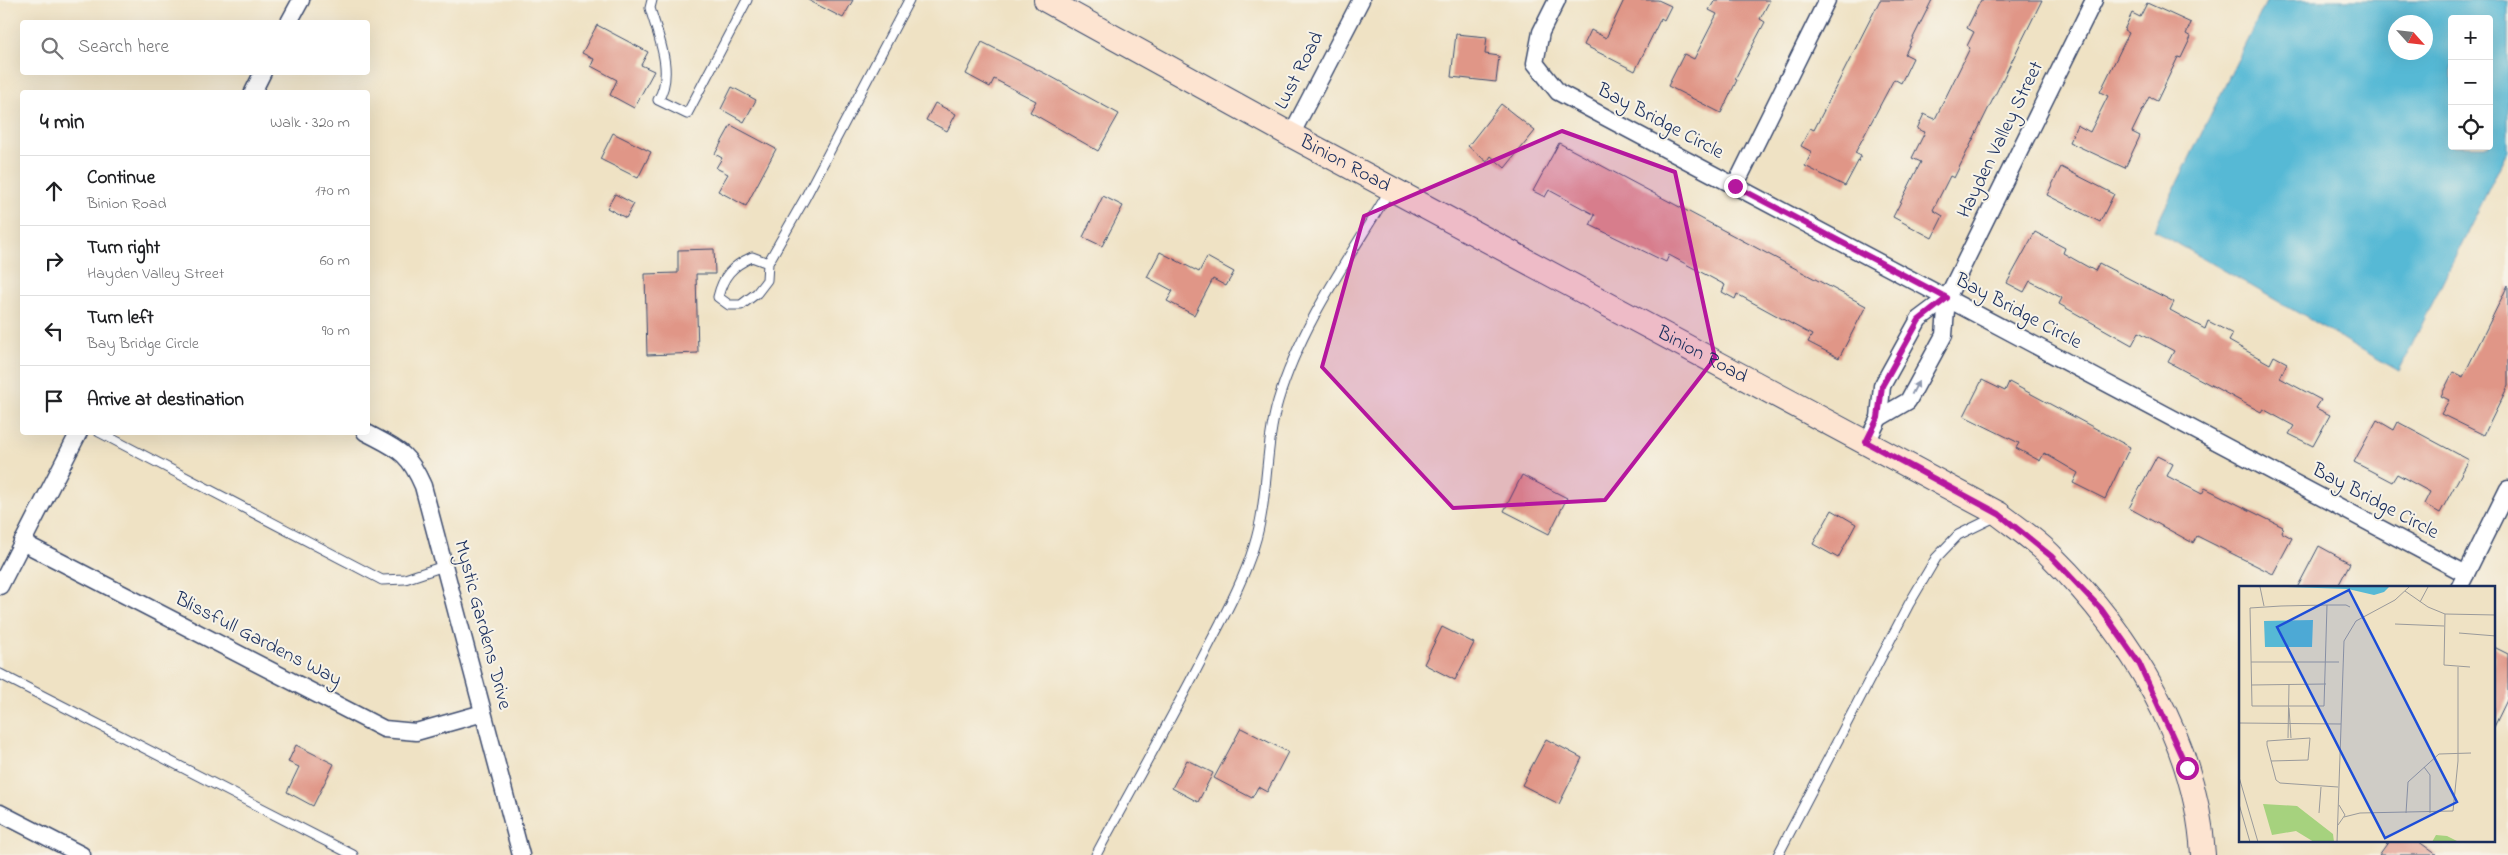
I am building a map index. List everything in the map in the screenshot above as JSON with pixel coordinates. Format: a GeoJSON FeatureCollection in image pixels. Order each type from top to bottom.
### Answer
{"type":"FeatureCollection","features":[{"type":"Feature","properties":{"kind":"main road","name":"Binion Road"},"geometry":{"type":"LineString","coordinates":[[1046,0],[1292,135],[1999,514],[2057,562],[2101,609],[2139,663],[2187,768],[2202,835],[2203,855]]}},
{"type":"Feature","properties":{"kind":"street"},"geometry":{"type":"LineString","coordinates":[[290,20],[301,0]]}},
{"type":"Feature","properties":{"kind":"street","name":"Lust Road"},"geometry":{"type":"LineString","coordinates":[[1292,135],[1361,0]]}},
{"type":"Feature","properties":{"kind":"street","name":"Bay Bridge Circle"},"geometry":{"type":"LineString","coordinates":[[1557,0],[1541,32],[1535,63],[1558,92],[1947,298],[2462,581],[2508,489]]}},
{"type":"Feature","properties":{"kind":"street"},"geometry":{"type":"LineString","coordinates":[[1735,186],[1827,0]]}},
{"type":"Feature","properties":{"kind":"street","name":"Hayden Valley Street"},"geometry":{"type":"LineString","coordinates":[[1878,418],[1908,401],[1944,335],[1947,298],[2094,0]]}},
{"type":"Feature","properties":{"kind":"street"},"geometry":{"type":"LineString","coordinates":[[254,90],[262,75]]}},
{"type":"Feature","properties":{"kind":"street","name":"Hayden Valley Street"},"geometry":{"type":"LineString","coordinates":[[1866,442],[1878,418],[1882,386],[1919,320],[1947,298]]}},
{"type":"Feature","properties":{"kind":"street"},"geometry":{"type":"LineString","coordinates":[[0,586],[77,435]]}},
{"type":"Feature","properties":{"kind":"street","name":"Mystic Gardens Drive"},"geometry":{"type":"LineString","coordinates":[[370,435],[404,453],[416,469],[423,486],[521,855]]}},
{"type":"Feature","properties":{"kind":"street","name":"Blissfull Gardens Way"},"geometry":{"type":"LineString","coordinates":[[22,542],[384,729],[416,732],[484,713]]}},
{"type":"Feature","properties":{"kind":"street"},"geometry":{"type":"LineString","coordinates":[[0,813],[82,855]]}},
{"type":"Feature","properties":{"kind":"lane"},"geometry":{"type":"LineString","coordinates":[[652,0],[650,8],[666,75],[664,91],[658,100],[688,114],[747,0]]}},
{"type":"Feature","properties":{"kind":"lane"},"geometry":{"type":"LineString","coordinates":[[768,263],[752,257],[741,262],[728,272],[721,283],[718,297],[729,305],[741,305],[757,293],[767,280],[768,263],[805,198],[908,0]]}},
{"type":"Feature","properties":{"kind":"lane"},"geometry":{"type":"LineString","coordinates":[[1096,855],[1169,723],[1243,574],[1255,546],[1262,511],[1268,450],[1278,401],[1319,308],[1391,188]]}},
{"type":"Feature","properties":{"kind":"lane"},"geometry":{"type":"LineString","coordinates":[[105,435],[382,580],[405,580],[444,566]]}},
{"type":"Feature","properties":{"kind":"lane"},"geometry":{"type":"LineString","coordinates":[[1778,855],[1909,604],[1936,558],[1958,535],[1999,514]]}},
{"type":"Feature","properties":{"kind":"lane"},"geometry":{"type":"LineString","coordinates":[[0,674],[353,855]]}},
{"type":"Feature","properties":{"kind":"highlighted area"},"geometry":{"type":"Polygon","coordinates":[[[1562,131],[1675,172],[1715,358],[1605,500],[1453,508],[1322,367],[1364,216],[1562,131]]]}},
{"type":"Feature","properties":{"kind":"water"},"geometry":{"type":"Polygon","coordinates":[[[2267,0],[2508,0],[2508,150],[2399,371],[2154,230],[2267,0]]]}},
{"type":"Feature","properties":{"kind":"building"},"geometry":{"type":"Polygon","coordinates":[[[808,0],[853,0],[843,18],[808,0]]]}},
{"type":"Feature","properties":{"kind":"building"},"geometry":{"type":"Polygon","coordinates":[[[1624,0],[1658,0],[1671,6],[1664,20],[1661,18],[1635,71],[1584,45],[1591,30],[1606,38],[1624,0]]]}},
{"type":"Feature","properties":{"kind":"building"},"geometry":{"type":"Polygon","coordinates":[[[1715,0],[1770,0],[1760,19],[1765,22],[1735,79],[1737,80],[1721,113],[1668,86],[1684,54],[1694,59],[1717,14],[1709,10],[1715,0]]]}},
{"type":"Feature","properties":{"kind":"building"},"geometry":{"type":"Polygon","coordinates":[[[1880,0],[1932,0],[1905,54],[1913,58],[1901,83],[1894,79],[1855,153],[1861,156],[1845,186],[1805,166],[1812,152],[1801,146],[1810,128],[1814,130],[1880,0]]]}},
{"type":"Feature","properties":{"kind":"building"},"geometry":{"type":"Polygon","coordinates":[[[1981,0],[2042,0],[1954,178],[1950,176],[1933,210],[1943,216],[1932,238],[1893,217],[1921,162],[1912,158],[1925,132],[1917,129],[1924,114],[1935,119],[1970,48],[1967,46],[1974,32],[1967,28],[1981,0]]]}},
{"type":"Feature","properties":{"kind":"building"},"geometry":{"type":"Polygon","coordinates":[[[2147,3],[2191,23],[2186,34],[2191,37],[2181,58],[2178,57],[2157,101],[2149,97],[2132,132],[2140,136],[2125,168],[2069,142],[2077,125],[2090,132],[2108,96],[2100,92],[2129,33],[2124,30],[2132,13],[2140,17],[2147,3]]]}},
{"type":"Feature","properties":{"kind":"building"},"geometry":{"type":"Polygon","coordinates":[[[597,25],[648,52],[641,65],[654,71],[634,108],[610,95],[617,80],[591,66],[594,59],[582,53],[597,25]]]}},
{"type":"Feature","properties":{"kind":"building"},"geometry":{"type":"Polygon","coordinates":[[[1456,34],[1487,37],[1485,54],[1499,56],[1496,82],[1451,77],[1456,34]]]}},
{"type":"Feature","properties":{"kind":"building"},"geometry":{"type":"Polygon","coordinates":[[[982,42],[1050,76],[1119,114],[1098,151],[1030,112],[1036,101],[994,79],[990,87],[966,74],[982,42]]]}},
{"type":"Feature","properties":{"kind":"building"},"geometry":{"type":"Polygon","coordinates":[[[732,87],[756,100],[744,122],[721,109],[732,87]]]}},
{"type":"Feature","properties":{"kind":"building"},"geometry":{"type":"Polygon","coordinates":[[[935,103],[956,114],[947,131],[926,120],[935,103]]]}},
{"type":"Feature","properties":{"kind":"building"},"geometry":{"type":"Polygon","coordinates":[[[1501,104],[1535,131],[1505,168],[1491,156],[1487,162],[1468,146],[1501,104]]]}},
{"type":"Feature","properties":{"kind":"building"},"geometry":{"type":"Polygon","coordinates":[[[731,125],[776,149],[746,206],[718,191],[728,174],[716,168],[722,158],[715,154],[731,125]]]}},
{"type":"Feature","properties":{"kind":"building"},"geometry":{"type":"Polygon","coordinates":[[[613,133],[651,152],[638,178],[600,159],[613,133]]]}},
{"type":"Feature","properties":{"kind":"building"},"geometry":{"type":"Polygon","coordinates":[[[1559,143],[1866,306],[1839,358],[1808,342],[1812,335],[1737,294],[1735,299],[1722,292],[1725,285],[1669,255],[1666,262],[1590,225],[1595,215],[1549,190],[1545,197],[1533,191],[1559,143]]]}},
{"type":"Feature","properties":{"kind":"building"},"geometry":{"type":"Polygon","coordinates":[[[2061,167],[2114,194],[2100,222],[2047,195],[2061,167]]]}},
{"type":"Feature","properties":{"kind":"building"},"geometry":{"type":"Polygon","coordinates":[[[615,194],[634,204],[626,218],[607,208],[615,194]]]}},
{"type":"Feature","properties":{"kind":"building"},"geometry":{"type":"Polygon","coordinates":[[[1103,196],[1123,206],[1102,246],[1083,237],[1103,196]]]}},
{"type":"Feature","properties":{"kind":"building"},"geometry":{"type":"Polygon","coordinates":[[[2035,232],[2065,248],[2063,253],[2095,271],[2099,263],[2174,302],[2170,310],[2205,329],[2208,321],[2233,334],[2229,341],[2270,364],[2274,356],[2287,363],[2280,378],[2321,400],[2316,408],[2330,415],[2313,446],[2289,434],[2294,426],[2263,409],[2261,412],[2168,362],[2174,351],[2139,332],[2132,345],[2059,304],[2062,298],[2030,281],[2024,292],[2007,283],[2035,232]]]}},
{"type":"Feature","properties":{"kind":"building"},"geometry":{"type":"Polygon","coordinates":[[[714,249],[715,274],[696,274],[698,353],[647,355],[645,274],[678,273],[678,250],[714,249]]]}},
{"type":"Feature","properties":{"kind":"building"},"geometry":{"type":"Polygon","coordinates":[[[1160,252],[1199,272],[1207,257],[1234,272],[1226,286],[1213,279],[1194,315],[1167,301],[1173,291],[1147,277],[1160,252]]]}},
{"type":"Feature","properties":{"kind":"building"},"geometry":{"type":"Polygon","coordinates":[[[2508,285],[2508,386],[2484,435],[2441,414],[2449,400],[2441,396],[2453,372],[2463,377],[2508,285]]]}},
{"type":"Feature","properties":{"kind":"building"},"geometry":{"type":"Polygon","coordinates":[[[1982,380],[2005,391],[2009,382],[2130,447],[2105,499],[2073,483],[2078,473],[2044,453],[2040,461],[2016,448],[2019,443],[1964,416],[1982,380]]]}},
{"type":"Feature","properties":{"kind":"building"},"geometry":{"type":"Polygon","coordinates":[[[2377,420],[2394,430],[2398,422],[2469,460],[2440,513],[2424,504],[2430,492],[2397,474],[2392,482],[2354,462],[2377,420]]]}},
{"type":"Feature","properties":{"kind":"building"},"geometry":{"type":"Polygon","coordinates":[[[2157,456],[2173,464],[2167,476],[2202,494],[2205,488],[2283,527],[2281,532],[2292,538],[2273,574],[2197,536],[2193,543],[2129,508],[2157,456]]]}},
{"type":"Feature","properties":{"kind":"building"},"geometry":{"type":"Polygon","coordinates":[[[1522,475],[1567,498],[1549,534],[1504,511],[1522,475]]]}},
{"type":"Feature","properties":{"kind":"building"},"geometry":{"type":"Polygon","coordinates":[[[1832,510],[1856,524],[1838,558],[1813,544],[1832,510]]]}},
{"type":"Feature","properties":{"kind":"building"},"geometry":{"type":"Polygon","coordinates":[[[2319,546],[2350,563],[2338,586],[2298,586],[2319,546]]]}},
{"type":"Feature","properties":{"kind":"building"},"geometry":{"type":"Polygon","coordinates":[[[1442,627],[1474,643],[1455,680],[1424,664],[1442,627]]]}},
{"type":"Feature","properties":{"kind":"building"},"geometry":{"type":"Polygon","coordinates":[[[2496,648],[2508,654],[2508,698],[2496,723],[2496,648]]]}},
{"type":"Feature","properties":{"kind":"building"},"geometry":{"type":"Polygon","coordinates":[[[1241,728],[1288,752],[1267,792],[1258,787],[1252,798],[1214,778],[1241,728]]]}},
{"type":"Feature","properties":{"kind":"building"},"geometry":{"type":"Polygon","coordinates":[[[1546,739],[1582,758],[1559,804],[1522,785],[1546,739]]]}},
{"type":"Feature","properties":{"kind":"building"},"geometry":{"type":"Polygon","coordinates":[[[296,745],[334,764],[313,806],[287,792],[299,767],[288,762],[296,745]]]}},
{"type":"Feature","properties":{"kind":"building"},"geometry":{"type":"Polygon","coordinates":[[[1187,760],[1213,773],[1198,802],[1172,788],[1187,760]]]}},
{"type":"Feature","properties":{"kind":"building"},"geometry":{"type":"Polygon","coordinates":[[[2388,842],[2419,842],[2437,855],[2379,855],[2388,842]]]}},
{"type":"Feature","properties":{"kind":"route"},"geometry":{"type":"LineString","coordinates":[[1735,186],[1947,298],[1919,320],[1882,386],[1878,418],[1866,442],[1999,514],[2051,556],[2101,609],[2139,663],[2164,714],[2187,768]]}}]}
